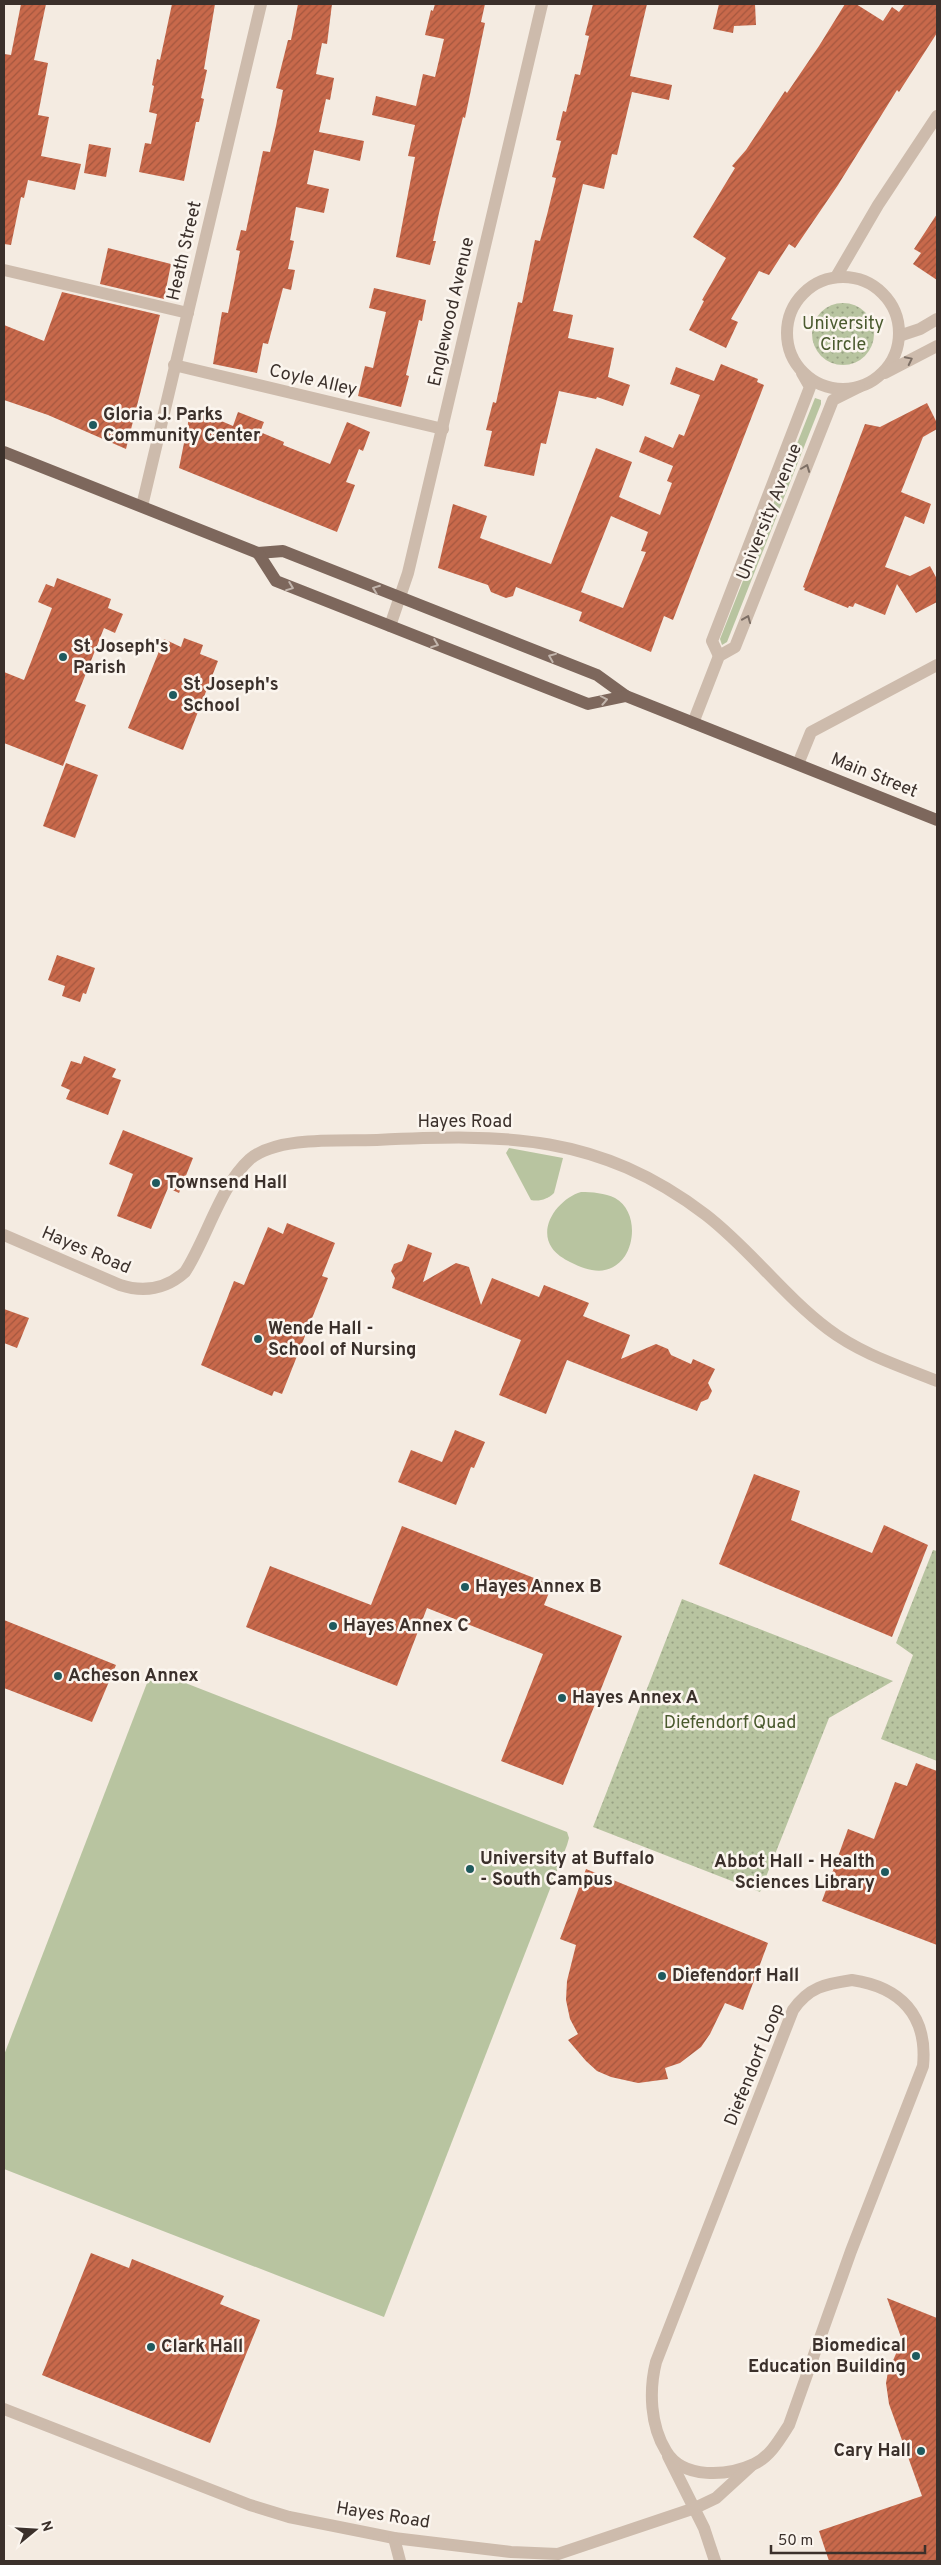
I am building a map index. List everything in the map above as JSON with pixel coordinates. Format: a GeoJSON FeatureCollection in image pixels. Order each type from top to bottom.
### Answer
{"type":"FeatureCollection","features":[{"type":"Feature","properties":{"kind":"main road"},"geometry":{"type":"LineString","coordinates":[[4,452],[258,553],[276,582],[588,704],[626,696]]}},
{"type":"Feature","properties":{"kind":"main road","name":"Main Street"},"geometry":{"type":"LineString","coordinates":[[258,553],[283,551],[597,675],[626,696],[937,820]]}},
{"type":"Feature","properties":{"kind":"street","name":"Heath Street"},"geometry":{"type":"LineString","coordinates":[[142,506],[261,4]]}},
{"type":"Feature","properties":{"kind":"street","name":"Englewood Avenue"},"geometry":{"type":"LineString","coordinates":[[390,626],[400,598],[443,429],[542,4]]}},
{"type":"Feature","properties":{"kind":"street"},"geometry":{"type":"LineString","coordinates":[[836,277],[878,206],[937,116]]}},
{"type":"Feature","properties":{"kind":"street"},"geometry":{"type":"LineString","coordinates":[[4,270],[188,313]]}},
{"type":"Feature","properties":{"kind":"street"},"geometry":{"type":"LineString","coordinates":[[880,375],[890,364],[899,336],[897,320],[892,306],[882,293],[870,284],[855,278],[836,277],[811,287],[797,302],[788,320],[789,346],[801,370],[811,379],[834,388],[859,387],[937,346]]}},
{"type":"Feature","properties":{"kind":"street"},"geometry":{"type":"LineString","coordinates":[[899,336],[920,329],[937,319]]}},
{"type":"Feature","properties":{"kind":"street","name":"Coyle Alley"},"geometry":{"type":"LineString","coordinates":[[174,365],[443,429]]}},
{"type":"Feature","properties":{"kind":"street","name":"University Avenue"},"geometry":{"type":"LineString","coordinates":[[719,656],[712,641],[810,387],[801,370]]}},
{"type":"Feature","properties":{"kind":"street","name":"University Avenue"},"geometry":{"type":"LineString","coordinates":[[692,722],[719,656],[735,647],[833,400],[859,387]]}},
{"type":"Feature","properties":{"kind":"street"},"geometry":{"type":"LineString","coordinates":[[798,764],[811,732],[937,665]]}},
{"type":"Feature","properties":{"kind":"street","name":"Hayes Road"},"geometry":{"type":"LineString","coordinates":[[4,1235],[120,1286],[135,1290],[158,1288],[177,1279],[185,1272],[236,1175],[252,1158],[266,1148],[284,1144],[494,1137],[544,1142],[589,1152],[656,1182],[685,1200],[736,1241],[784,1291],[828,1329],[867,1352],[937,1381]]}},
{"type":"Feature","properties":{"kind":"street","name":"Diefendorf Loop"},"geometry":{"type":"LineString","coordinates":[[852,1980],[868,1982],[900,1997],[910,2009],[924,2041],[923,2066],[851,2251],[789,2425],[778,2443],[754,2464],[721,2474],[696,2472],[666,2452],[651,2394],[656,2362],[793,2010],[802,1997],[811,1991],[834,1983],[852,1980]]}},
{"type":"Feature","properties":{"kind":"street","name":"Hayes Road"},"geometry":{"type":"LineString","coordinates":[[4,2408],[250,2505],[289,2518],[394,2538],[511,2552],[558,2554],[695,2508],[716,2498],[754,2464]]}},
{"type":"Feature","properties":{"kind":"street"},"geometry":{"type":"LineString","coordinates":[[666,2452],[695,2508],[715,2561]]}},
{"type":"Feature","properties":{"kind":"street"},"geometry":{"type":"LineString","coordinates":[[394,2538],[400,2561]]}},
{"type":"Feature","properties":{"kind":"green space","name":"University Circle"},"geometry":{"type":"Polygon","coordinates":[[[837,303],[849,303],[865,312],[872,322],[874,334],[872,346],[865,356],[849,365],[837,365],[826,360],[817,351],[812,340],[812,328],[817,317],[826,308],[837,303]]]}},
{"type":"Feature","properties":{"kind":"green space"},"geometry":{"type":"Polygon","coordinates":[[[815,398],[821,400],[821,404],[727,642],[722,645],[720,639],[815,398]]]}},
{"type":"Feature","properties":{"kind":"green space"},"geometry":{"type":"Polygon","coordinates":[[[509,1148],[563,1158],[554,1193],[543,1200],[531,1200],[506,1153],[509,1148]]]}},
{"type":"Feature","properties":{"kind":"green space"},"geometry":{"type":"Polygon","coordinates":[[[581,1192],[598,1193],[615,1198],[627,1209],[630,1217],[632,1233],[629,1249],[619,1263],[606,1270],[592,1270],[570,1262],[552,1248],[548,1240],[547,1231],[553,1214],[566,1200],[581,1192]]]}},
{"type":"Feature","properties":{"kind":"green space"},"geometry":{"type":"Polygon","coordinates":[[[933,1550],[937,1551],[937,1761],[881,1739],[913,1655],[896,1643],[933,1550]]]}},
{"type":"Feature","properties":{"kind":"green space","name":"Diefendorf Quad"},"geometry":{"type":"Polygon","coordinates":[[[682,1599],[893,1681],[829,1718],[760,1892],[593,1827],[682,1599]]]}},
{"type":"Feature","properties":{"kind":"green space"},"geometry":{"type":"Polygon","coordinates":[[[152,1670],[567,1832],[569,1838],[567,1845],[384,2317],[4,2169],[4,2055],[152,1670]]]}},
{"type":"Feature","properties":{"kind":"building"},"geometry":{"type":"Polygon","coordinates":[[[21,4],[46,4],[34,60],[48,63],[38,115],[49,117],[41,156],[81,164],[75,190],[28,180],[24,198],[21,197],[11,245],[4,244],[4,54],[11,55],[21,4]]]}},
{"type":"Feature","properties":{"kind":"building"},"geometry":{"type":"Polygon","coordinates":[[[172,4],[215,4],[204,69],[207,70],[201,98],[204,99],[199,122],[196,122],[184,181],[139,172],[145,143],[151,144],[157,114],[149,112],[154,86],[152,85],[157,59],[160,60],[172,4]]]}},
{"type":"Feature","properties":{"kind":"building"},"geometry":{"type":"Polygon","coordinates":[[[298,4],[332,4],[327,44],[322,43],[316,74],[334,78],[330,100],[326,99],[319,132],[364,141],[360,161],[314,150],[307,184],[329,189],[324,213],[296,207],[290,240],[294,241],[288,269],[295,270],[291,290],[283,288],[268,344],[263,343],[257,373],[213,364],[222,312],[228,313],[240,251],[236,250],[241,230],[246,231],[263,151],[270,152],[283,90],[276,88],[288,40],[291,40],[298,4]]]}},
{"type":"Feature","properties":{"kind":"building"},"geometry":{"type":"Polygon","coordinates":[[[435,4],[485,4],[481,22],[485,23],[465,118],[463,117],[439,213],[433,241],[436,241],[430,265],[396,257],[415,157],[408,156],[415,125],[372,115],[376,96],[416,106],[423,74],[435,77],[444,39],[425,35],[431,10],[433,11],[435,4]]]}},
{"type":"Feature","properties":{"kind":"building"},"geometry":{"type":"Polygon","coordinates":[[[593,4],[647,4],[630,76],[672,85],[669,100],[632,92],[617,155],[612,154],[604,189],[583,184],[553,311],[573,315],[568,338],[614,348],[608,377],[630,385],[623,406],[597,397],[596,399],[559,391],[546,444],[541,443],[534,476],[484,466],[492,431],[486,430],[493,402],[496,403],[518,302],[522,303],[535,240],[540,241],[548,211],[556,178],[552,177],[561,141],[556,140],[563,111],[566,112],[575,74],[580,75],[589,36],[585,35],[593,4]]]}},
{"type":"Feature","properties":{"kind":"building"},"geometry":{"type":"Polygon","coordinates":[[[719,4],[755,4],[756,25],[734,26],[733,33],[713,29],[719,4]]]}},
{"type":"Feature","properties":{"kind":"building"},"geometry":{"type":"Polygon","coordinates":[[[845,4],[856,4],[883,21],[892,7],[899,12],[905,4],[937,4],[937,33],[899,92],[897,90],[838,185],[795,248],[789,244],[769,275],[759,271],[731,319],[738,322],[726,348],[689,330],[704,301],[702,300],[726,258],[693,237],[735,168],[732,166],[746,150],[785,91],[787,93],[845,4]]]}},
{"type":"Feature","properties":{"kind":"building"},"geometry":{"type":"Polygon","coordinates":[[[89,144],[111,148],[106,177],[84,173],[89,144]]]}},
{"type":"Feature","properties":{"kind":"building"},"geometry":{"type":"Polygon","coordinates":[[[937,214],[937,280],[913,264],[921,253],[914,249],[937,214]]]}},
{"type":"Feature","properties":{"kind":"building"},"geometry":{"type":"Polygon","coordinates":[[[108,248],[171,264],[164,299],[100,284],[108,248]]]}},
{"type":"Feature","properties":{"kind":"building"},"geometry":{"type":"Polygon","coordinates":[[[374,288],[426,300],[422,321],[419,320],[406,375],[409,376],[401,407],[358,396],[365,366],[373,368],[386,312],[369,308],[374,288]]]}},
{"type":"Feature","properties":{"kind":"building"},"geometry":{"type":"Polygon","coordinates":[[[62,292],[160,315],[126,449],[48,415],[4,400],[4,325],[44,341],[62,292]]]}},
{"type":"Feature","properties":{"kind":"building"},"geometry":{"type":"Polygon","coordinates":[[[721,364],[758,379],[757,382],[764,385],[673,620],[664,616],[651,652],[579,621],[582,612],[516,587],[513,596],[506,598],[491,592],[488,585],[438,568],[453,504],[487,516],[480,538],[551,564],[596,448],[632,462],[619,497],[660,515],[672,483],[667,481],[673,466],[639,452],[645,436],[673,448],[679,434],[684,436],[700,395],[670,384],[676,367],[714,381],[721,364]],[[611,516],[581,592],[623,608],[646,552],[641,551],[648,532],[611,516]]]}},
{"type":"Feature","properties":{"kind":"building"},"geometry":{"type":"Polygon","coordinates":[[[927,403],[937,423],[937,429],[923,437],[901,492],[931,504],[924,524],[905,516],[885,567],[910,576],[930,566],[937,579],[937,602],[916,613],[897,584],[885,615],[855,603],[853,607],[849,606],[848,608],[804,590],[805,588],[803,587],[865,424],[880,427],[927,403]]]}},
{"type":"Feature","properties":{"kind":"building"},"geometry":{"type":"Polygon","coordinates":[[[191,408],[233,426],[238,412],[264,422],[260,432],[284,442],[283,445],[330,464],[347,422],[370,432],[363,451],[359,449],[346,482],[355,485],[337,532],[179,468],[191,408]]]}},
{"type":"Feature","properties":{"kind":"building","name":"St Joseph's Parish"},"geometry":{"type":"Polygon","coordinates":[[[57,578],[111,599],[108,608],[123,614],[115,633],[104,628],[75,701],[86,705],[63,766],[4,743],[4,672],[24,680],[52,608],[38,602],[46,584],[54,587],[57,578]]]}},
{"type":"Feature","properties":{"kind":"building","name":"St Joseph's School"},"geometry":{"type":"Polygon","coordinates":[[[184,638],[203,645],[200,654],[218,661],[183,750],[128,728],[164,639],[181,647],[184,638]]]}},
{"type":"Feature","properties":{"kind":"building"},"geometry":{"type":"Polygon","coordinates":[[[66,763],[98,775],[75,838],[43,826],[66,763]]]}},
{"type":"Feature","properties":{"kind":"building"},"geometry":{"type":"Polygon","coordinates":[[[57,955],[95,968],[86,994],[83,993],[80,1002],[62,996],[65,986],[48,980],[57,955]]]}},
{"type":"Feature","properties":{"kind":"building"},"geometry":{"type":"Polygon","coordinates":[[[84,1056],[116,1069],[112,1077],[121,1080],[108,1115],[66,1099],[70,1090],[61,1086],[71,1061],[81,1064],[84,1056]]]}},
{"type":"Feature","properties":{"kind":"building","name":"Townsend Hall"},"geometry":{"type":"Polygon","coordinates":[[[123,1130],[193,1158],[179,1193],[168,1188],[151,1229],[117,1216],[133,1174],[109,1164],[123,1130]]]}},
{"type":"Feature","properties":{"kind":"building","name":"Wende Hall - School of Nursing"},"geometry":{"type":"Polygon","coordinates":[[[287,1223],[335,1243],[322,1276],[328,1278],[282,1394],[274,1391],[272,1396],[201,1365],[234,1281],[244,1285],[268,1227],[283,1234],[287,1223]]]}},
{"type":"Feature","properties":{"kind":"building"},"geometry":{"type":"Polygon","coordinates":[[[408,1244],[432,1253],[423,1282],[456,1263],[469,1267],[481,1305],[492,1278],[539,1297],[544,1285],[589,1303],[583,1316],[630,1335],[621,1359],[656,1344],[668,1349],[671,1355],[691,1364],[693,1359],[715,1369],[708,1383],[712,1391],[708,1399],[701,1402],[697,1411],[567,1360],[546,1414],[499,1395],[521,1340],[392,1288],[395,1278],[391,1271],[394,1264],[402,1261],[408,1244]]]}},
{"type":"Feature","properties":{"kind":"building"},"geometry":{"type":"Polygon","coordinates":[[[4,1309],[29,1318],[17,1348],[4,1343],[4,1309]]]}},
{"type":"Feature","properties":{"kind":"building"},"geometry":{"type":"Polygon","coordinates":[[[455,1430],[485,1442],[474,1468],[471,1467],[456,1505],[398,1482],[411,1450],[442,1462],[455,1430]]]}},
{"type":"Feature","properties":{"kind":"building"},"geometry":{"type":"Polygon","coordinates":[[[754,1474],[800,1491],[791,1520],[872,1553],[884,1525],[928,1545],[892,1637],[719,1564],[754,1474]]]}},
{"type":"Feature","properties":{"kind":"building"},"geometry":{"type":"Polygon","coordinates":[[[402,1526],[552,1585],[544,1605],[622,1636],[563,1785],[501,1761],[543,1654],[427,1608],[397,1686],[246,1627],[270,1566],[371,1605],[402,1526]]]}},
{"type":"Feature","properties":{"kind":"building","name":"Acheson Annex"},"geometry":{"type":"Polygon","coordinates":[[[4,1620],[116,1665],[92,1722],[4,1688],[4,1620]]]}},
{"type":"Feature","properties":{"kind":"building","name":"Abbot Hall - Health Sciences Library"},"geometry":{"type":"Polygon","coordinates":[[[916,1763],[937,1771],[937,1945],[822,1901],[848,1829],[874,1839],[895,1782],[907,1786],[916,1763]]]}},
{"type":"Feature","properties":{"kind":"building","name":"Diefendorf Hall"},"geometry":{"type":"Polygon","coordinates":[[[586,1869],[768,1943],[743,2010],[725,2003],[710,2034],[701,2047],[680,2063],[665,2068],[668,2079],[638,2083],[611,2077],[597,2071],[568,2040],[578,2034],[570,2019],[566,2000],[567,1981],[576,1945],[560,1939],[586,1869]]]}},
{"type":"Feature","properties":{"kind":"building","name":"Clark Hall"},"geometry":{"type":"Polygon","coordinates":[[[91,2253],[129,2268],[132,2259],[224,2296],[220,2304],[260,2320],[210,2443],[42,2375],[91,2253]]]}},
{"type":"Feature","properties":{"kind":"building","name":"Cary Hall"},"geometry":{"type":"Polygon","coordinates":[[[887,2298],[937,2318],[937,2561],[829,2561],[819,2531],[922,2496],[889,2404],[886,2383],[888,2372],[902,2340],[887,2298]]]}},
{"type":"Feature","properties":{"kind":"place","name":"Gloria J. Parks Community Center"},"geometry":{"type":"Point","coordinates":[93,425]}},
{"type":"Feature","properties":{"kind":"place","name":"St Joseph's Parish"},"geometry":{"type":"Point","coordinates":[63,657]}},
{"type":"Feature","properties":{"kind":"place","name":"St Joseph's School"},"geometry":{"type":"Point","coordinates":[173,695]}},
{"type":"Feature","properties":{"kind":"place","name":"Townsend Hall"},"geometry":{"type":"Point","coordinates":[156,1183]}},
{"type":"Feature","properties":{"kind":"place","name":"Wende Hall - School of Nursing"},"geometry":{"type":"Point","coordinates":[258,1339]}},
{"type":"Feature","properties":{"kind":"place","name":"Hayes Annex B"},"geometry":{"type":"Point","coordinates":[465,1587]}},
{"type":"Feature","properties":{"kind":"place","name":"Hayes Annex C"},"geometry":{"type":"Point","coordinates":[333,1626]}},
{"type":"Feature","properties":{"kind":"place","name":"Acheson Annex"},"geometry":{"type":"Point","coordinates":[58,1676]}},
{"type":"Feature","properties":{"kind":"place","name":"Hayes Annex A"},"geometry":{"type":"Point","coordinates":[562,1698]}},
{"type":"Feature","properties":{"kind":"place","name":"University at Buffalo - South Campus"},"geometry":{"type":"Point","coordinates":[470,1869]}},
{"type":"Feature","properties":{"kind":"place","name":"Abbot Hall - Health Sciences Library"},"geometry":{"type":"Point","coordinates":[885,1872]}},
{"type":"Feature","properties":{"kind":"place","name":"Diefendorf Hall"},"geometry":{"type":"Point","coordinates":[662,1976]}},
{"type":"Feature","properties":{"kind":"place","name":"Clark Hall"},"geometry":{"type":"Point","coordinates":[151,2347]}},
{"type":"Feature","properties":{"kind":"place","name":"Biomedical Education Building"},"geometry":{"type":"Point","coordinates":[916,2356]}},
{"type":"Feature","properties":{"kind":"place","name":"Cary Hall"},"geometry":{"type":"Point","coordinates":[921,2451]}}]}
